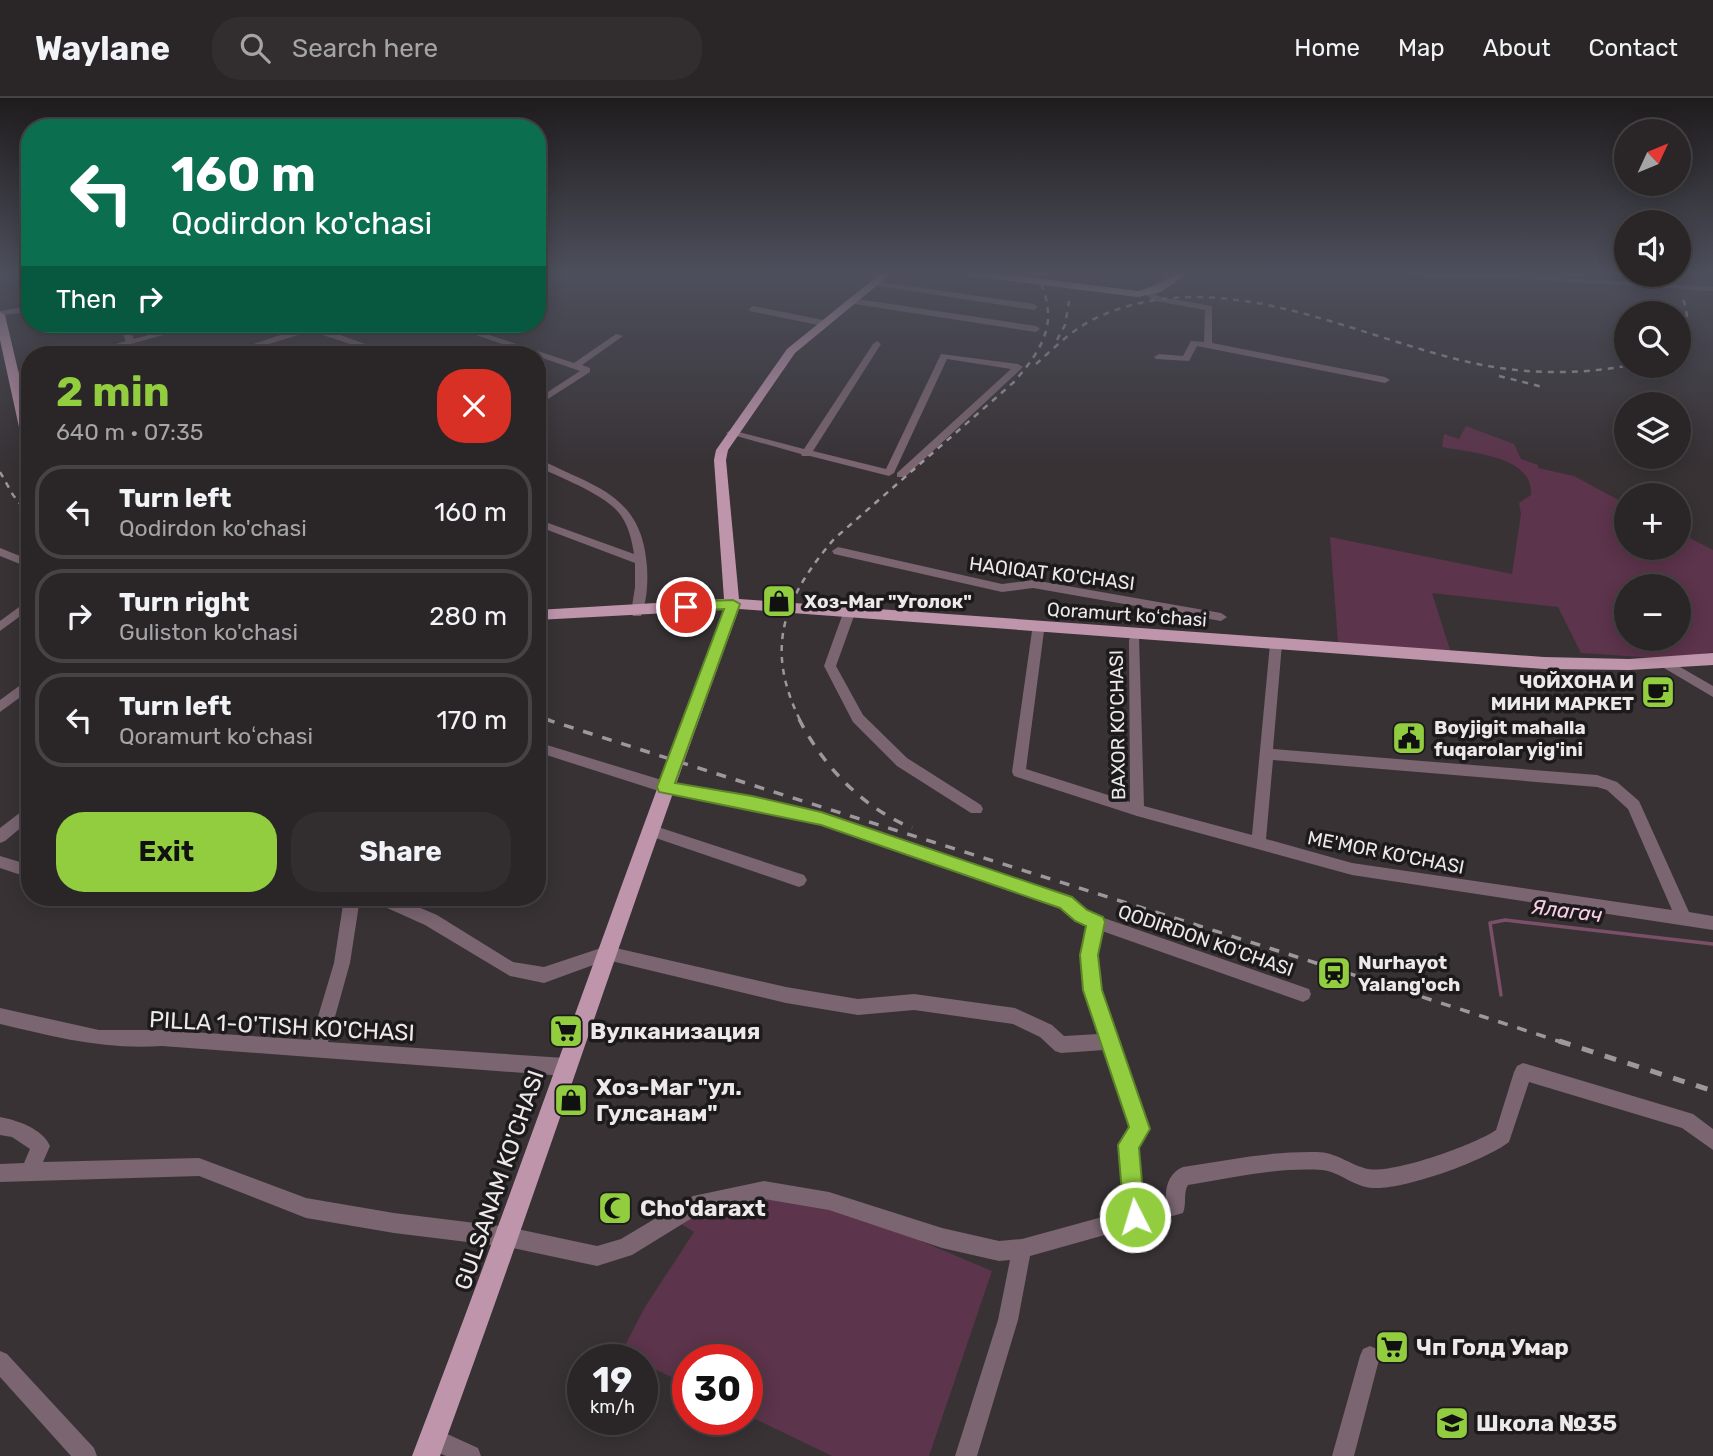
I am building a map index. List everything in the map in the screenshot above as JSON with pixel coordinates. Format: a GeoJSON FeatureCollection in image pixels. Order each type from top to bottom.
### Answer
{"type":"FeatureCollection","features":[{"type":"Feature","properties":{"kind":"main road"},"geometry":{"type":"LineString","coordinates":[[7,336],[21,406]]}},
{"type":"Feature","properties":{"kind":"main road"},"geometry":{"type":"LineString","coordinates":[[8,336],[21,389]]}},
{"type":"Feature","properties":{"kind":"main road"},"geometry":{"type":"LineString","coordinates":[[733,607],[720,460],[722,450],[731,433],[786,356],[808,336]]}},
{"type":"Feature","properties":{"kind":"main road","name":"Qoramurt koʻchasi"},"geometry":{"type":"LineString","coordinates":[[733,607],[1135,640],[1277,646]]}},
{"type":"Feature","properties":{"kind":"main road","name":"Qoramurt koʻchasi"},"geometry":{"type":"LineString","coordinates":[[546,616],[733,607],[847,610],[1277,646],[1624,670],[1713,662]]}},
{"type":"Feature","properties":{"kind":"main road","name":"GULSANAM KO'CHASI"},"geometry":{"type":"LineString","coordinates":[[430,1448],[508,1237],[649,831],[733,607]]}},
{"type":"Feature","properties":{"kind":"street"},"geometry":{"type":"LineString","coordinates":[[128,336],[131,342]]}},
{"type":"Feature","properties":{"kind":"street"},"geometry":{"type":"LineString","coordinates":[[116,346],[152,336]]}},
{"type":"Feature","properties":{"kind":"street"},"geometry":{"type":"LineString","coordinates":[[254,346],[285,336]]}},
{"type":"Feature","properties":{"kind":"street"},"geometry":{"type":"LineString","coordinates":[[336,336],[364,346]]}},
{"type":"Feature","properties":{"kind":"street"},"geometry":{"type":"LineString","coordinates":[[485,336],[515,346]]}},
{"type":"Feature","properties":{"kind":"street"},"geometry":{"type":"LineString","coordinates":[[1208,336],[1208,345]]}},
{"type":"Feature","properties":{"kind":"street"},"geometry":{"type":"LineString","coordinates":[[575,366],[619,337]]}},
{"type":"Feature","properties":{"kind":"street"},"geometry":{"type":"LineString","coordinates":[[1159,357],[1186,359],[1194,343],[1385,380]]}},
{"type":"Feature","properties":{"kind":"street"},"geometry":{"type":"LineString","coordinates":[[806,454],[877,344]]}},
{"type":"Feature","properties":{"kind":"street"},"geometry":{"type":"LineString","coordinates":[[546,356],[587,370],[546,397]]}},
{"type":"Feature","properties":{"kind":"street"},"geometry":{"type":"LineString","coordinates":[[731,433],[889,473],[944,356],[1018,367],[901,475]]}},
{"type":"Feature","properties":{"kind":"street"},"geometry":{"type":"LineString","coordinates":[[17,374],[21,373]]}},
{"type":"Feature","properties":{"kind":"street"},"geometry":{"type":"LineString","coordinates":[[546,467],[620,506],[634,532],[639,560],[641,592],[638,611]]}},
{"type":"Feature","properties":{"kind":"street"},"geometry":{"type":"LineString","coordinates":[[546,525],[639,560]]}},
{"type":"Feature","properties":{"kind":"street","name":"HAQIQAT KO'CHASI"},"geometry":{"type":"LineString","coordinates":[[838,551],[1002,588],[1033,584],[1221,617]]}},
{"type":"Feature","properties":{"kind":"street"},"geometry":{"type":"LineString","coordinates":[[0,552],[21,560]]}},
{"type":"Feature","properties":{"kind":"street"},"geometry":{"type":"LineString","coordinates":[[0,626],[21,610]]}},
{"type":"Feature","properties":{"kind":"street"},"geometry":{"type":"LineString","coordinates":[[848,616],[830,666],[858,718],[902,762],[976,809]]}},
{"type":"Feature","properties":{"kind":"street","name":"ME'MOR KO'CHASI"},"geometry":{"type":"LineString","coordinates":[[1038,631],[1019,772],[1137,810],[1352,869],[1713,923]]}},
{"type":"Feature","properties":{"kind":"street","name":"BAXOR KO'CHASI"},"geometry":{"type":"LineString","coordinates":[[1135,640],[1137,810]]}},
{"type":"Feature","properties":{"kind":"street"},"geometry":{"type":"LineString","coordinates":[[1258,845],[1277,646]]}},
{"type":"Feature","properties":{"kind":"street"},"geometry":{"type":"LineString","coordinates":[[1670,667],[1713,692]]}},
{"type":"Feature","properties":{"kind":"street"},"geometry":{"type":"LineString","coordinates":[[0,707],[21,690]]}},
{"type":"Feature","properties":{"kind":"street","name":"QODIRDON KO'CHASI"},"geometry":{"type":"LineString","coordinates":[[546,750],[665,787],[752,802],[821,818],[1066,902],[1081,915],[1096,922],[1303,994]]}},
{"type":"Feature","properties":{"kind":"street"},"geometry":{"type":"LineString","coordinates":[[1268,754],[1597,781],[1612,786],[1634,805],[1684,920]]}},
{"type":"Feature","properties":{"kind":"street"},"geometry":{"type":"LineString","coordinates":[[0,837],[21,819]]}},
{"type":"Feature","properties":{"kind":"street"},"geometry":{"type":"LineString","coordinates":[[649,831],[799,880]]}},
{"type":"Feature","properties":{"kind":"street"},"geometry":{"type":"LineString","coordinates":[[0,862],[21,869]]}},
{"type":"Feature","properties":{"kind":"street"},"geometry":{"type":"LineString","coordinates":[[317,1049],[342,963],[351,906]]}},
{"type":"Feature","properties":{"kind":"street"},"geometry":{"type":"LineString","coordinates":[[399,906],[431,920],[510,969],[544,975],[607,953],[786,995],[858,1007],[914,1002],[1006,1014],[1032,1023],[1061,1045],[1111,1041]]}},
{"type":"Feature","properties":{"kind":"street"},"geometry":{"type":"LineString","coordinates":[[1096,922],[1090,945],[1090,972],[1098,1009],[1140,1129],[1128,1145],[1135,1217]]}},
{"type":"Feature","properties":{"kind":"street","name":"PILLA 1-O'TISH KO'CHASI"},"geometry":{"type":"LineString","coordinates":[[0,1016],[60,1033],[126,1042],[162,1038],[565,1067]]}},
{"type":"Feature","properties":{"kind":"street"},"geometry":{"type":"LineString","coordinates":[[0,1173],[199,1167],[306,1208],[394,1223],[508,1237],[597,1256],[625,1248],[693,1206],[757,1190],[830,1202],[942,1238],[999,1251],[1022,1249],[1176,1206],[1175,1188],[1183,1176],[1274,1164],[1324,1161],[1373,1179],[1467,1156],[1498,1142],[1503,1136],[1523,1072],[1687,1120],[1713,1141]]}},
{"type":"Feature","properties":{"kind":"street"},"geometry":{"type":"LineString","coordinates":[[0,1126],[16,1129],[41,1146],[29,1172]]}},
{"type":"Feature","properties":{"kind":"street"},"geometry":{"type":"LineString","coordinates":[[966,1456],[1008,1320],[1022,1249]]}},
{"type":"Feature","properties":{"kind":"street"},"geometry":{"type":"LineString","coordinates":[[1343,1456],[1370,1356]]}},
{"type":"Feature","properties":{"kind":"street"},"geometry":{"type":"LineString","coordinates":[[0,1361],[86,1456]]}},
{"type":"Feature","properties":{"kind":"street"},"geometry":{"type":"LineString","coordinates":[[430,1448],[470,1456]]}},
{"type":"Feature","properties":{"kind":"shaded area"},"geometry":{"type":"Polygon","coordinates":[[[1466,426],[1514,444],[1521,459],[1538,465],[1538,468],[1574,476],[1614,498],[1614,560],[1691,560],[1691,539],[1713,550],[1713,652],[1671,659],[1581,653],[1558,607],[1432,593],[1451,653],[1338,643],[1330,537],[1512,574],[1521,514],[1519,503],[1531,495],[1529,482],[1522,471],[1498,458],[1442,447],[1444,434],[1459,439],[1466,426]]]}},
{"type":"Feature","properties":{"kind":"shaded area"},"geometry":{"type":"Polygon","coordinates":[[[758,1196],[857,1214],[992,1271],[929,1456],[832,1456],[763,1423],[763,1344],[672,1344],[672,1377],[658,1371],[658,1344],[626,1344],[645,1307],[694,1232],[681,1224],[710,1205],[758,1196]]]}},
{"type":"Feature","properties":{"kind":"waterway","name":"Ялагач"},"geometry":{"type":"LineString","coordinates":[[1501,995],[1490,923],[1505,920],[1713,944]]}},
{"type":"Feature","properties":{"kind":"railway"},"geometry":{"type":"LineString","coordinates":[[800,720],[789,694],[783,669],[782,646],[785,624],[803,582],[834,539],[1014,382],[1034,356],[1044,336]]}},
{"type":"Feature","properties":{"kind":"railway"},"geometry":{"type":"LineString","coordinates":[[1057,340],[1059,336]]}},
{"type":"Feature","properties":{"kind":"railway"},"geometry":{"type":"LineString","coordinates":[[1036,364],[1067,336]]}},
{"type":"Feature","properties":{"kind":"railway"},"geometry":{"type":"LineString","coordinates":[[1380,336],[1492,367],[1549,372],[1614,368]]}},
{"type":"Feature","properties":{"kind":"railway"},"geometry":{"type":"LineString","coordinates":[[1499,376],[1543,387]]}},
{"type":"Feature","properties":{"kind":"railway"},"geometry":{"type":"LineString","coordinates":[[0,472],[21,505]]}},
{"type":"Feature","properties":{"kind":"railway"},"geometry":{"type":"LineString","coordinates":[[546,719],[550,720]]}},
{"type":"Feature","properties":{"kind":"railway"},"geometry":{"type":"LineString","coordinates":[[546,719],[1564,1043]]}},
{"type":"Feature","properties":{"kind":"railway"},"geometry":{"type":"LineString","coordinates":[[799,719],[820,753],[846,784],[877,809],[912,828]]}},
{"type":"Feature","properties":{"kind":"railway"},"geometry":{"type":"LineString","coordinates":[[1559,1041],[1713,1091]]}},
{"type":"Feature","properties":{"kind":"place","name":"Хоз-Маг \"Уголок\""},"geometry":{"type":"Point","coordinates":[779,601]}},
{"type":"Feature","properties":{"kind":"place","name":"ЧОЙХОНА И МИНИ МАРКЕТ"},"geometry":{"type":"Point","coordinates":[1658,692]}},
{"type":"Feature","properties":{"kind":"place","name":"Boyjigit mahalla fuqarolar yig'ini"},"geometry":{"type":"Point","coordinates":[1409,738]}},
{"type":"Feature","properties":{"kind":"place","name":"Nurhayot Yalang'och"},"geometry":{"type":"Point","coordinates":[1334,973]}},
{"type":"Feature","properties":{"kind":"place","name":"Вулканизация"},"geometry":{"type":"Point","coordinates":[566,1031]}},
{"type":"Feature","properties":{"kind":"place","name":"Хоз-Маг \"ул. Гулсанам\""},"geometry":{"type":"Point","coordinates":[571,1100]}},
{"type":"Feature","properties":{"kind":"place","name":"Cho'daraxt"},"geometry":{"type":"Point","coordinates":[615,1208]}},
{"type":"Feature","properties":{"kind":"place","name":"Чп Голд Умар"},"geometry":{"type":"Point","coordinates":[1392,1347]}},
{"type":"Feature","properties":{"kind":"place","name":"Школа №35"},"geometry":{"type":"Point","coordinates":[1452,1423]}},
{"type":"Feature","properties":{"kind":"route"},"geometry":{"type":"LineString","coordinates":[[686,607],[733,604],[665,787],[752,802],[821,818],[1066,902],[1081,915],[1096,922],[1089,955],[1092,990],[1140,1129],[1128,1145],[1135,1217]]}}]}
